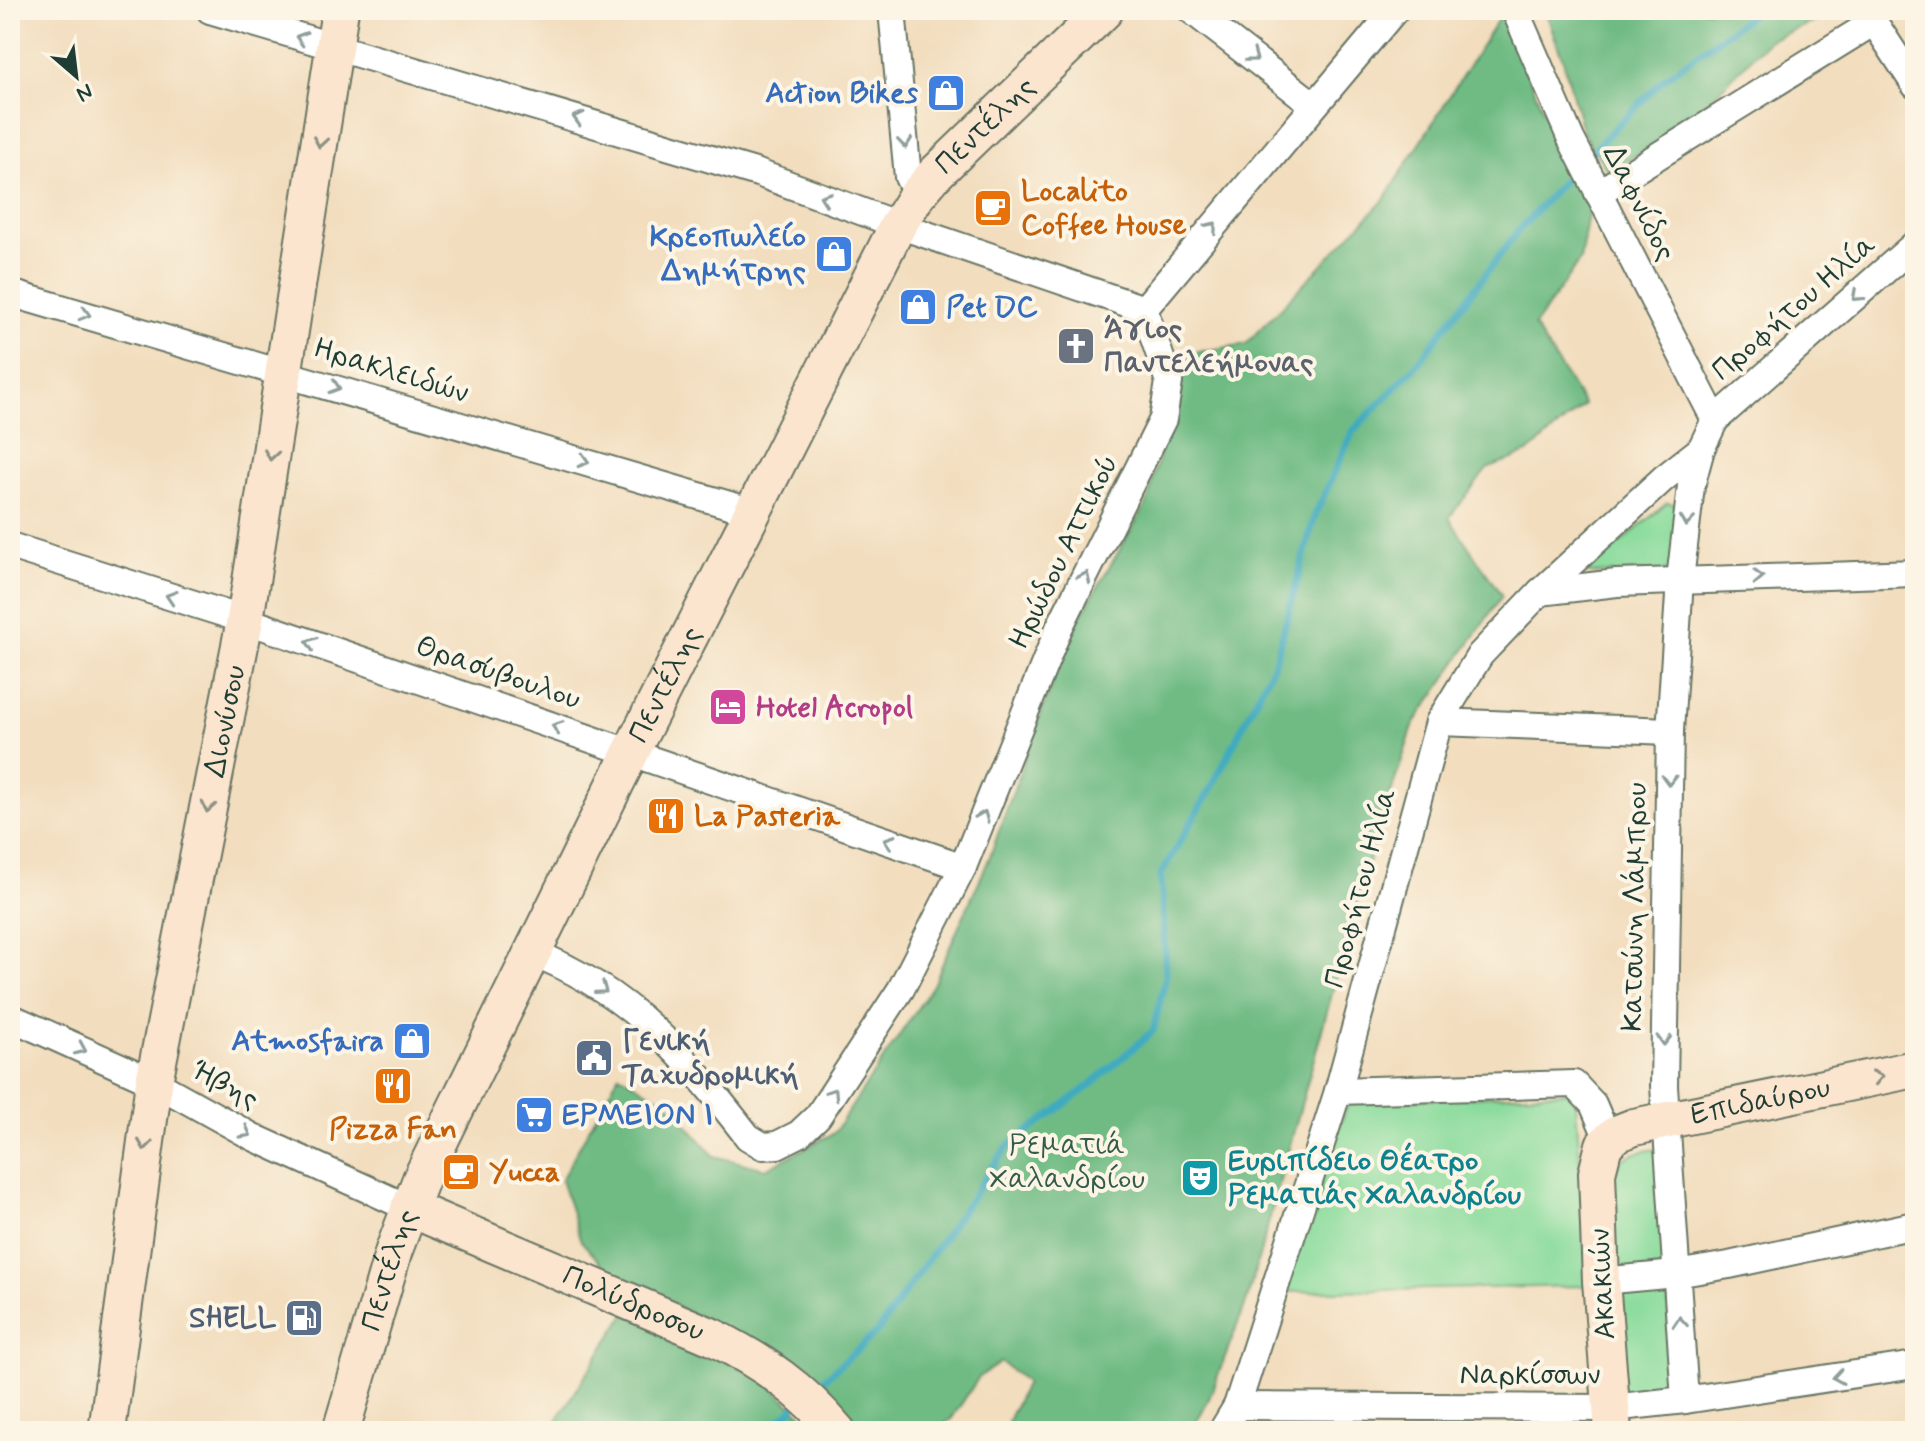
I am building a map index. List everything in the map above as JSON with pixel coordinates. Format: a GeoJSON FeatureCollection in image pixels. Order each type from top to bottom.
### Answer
{"type":"FeatureCollection","features":[{"type":"Feature","properties":{"kind":"street"},"geometry":{"type":"LineString","coordinates":[[210,10],[758,173],[908,210],[1144,309],[1395,10]]}},
{"type":"Feature","properties":{"kind":"street","name":"Διονύσου"},"geometry":{"type":"LineString","coordinates":[[107,1431],[154,1082],[245,620],[340,10]]}},
{"type":"Feature","properties":{"kind":"street"},"geometry":{"type":"LineString","coordinates":[[892,10],[908,177],[908,210]]}},
{"type":"Feature","properties":{"kind":"street","name":"Πεντέλης"},"geometry":{"type":"LineString","coordinates":[[341,1431],[409,1208],[631,752],[908,210],[935,174],[1105,10]]}},
{"type":"Feature","properties":{"kind":"street"},"geometry":{"type":"LineString","coordinates":[[1191,10],[1314,105]]}},
{"type":"Feature","properties":{"kind":"street","name":"Δαφνίδος"},"geometry":{"type":"LineString","coordinates":[[1515,10],[1571,139],[1715,420]]}},
{"type":"Feature","properties":{"kind":"street"},"geometry":{"type":"LineString","coordinates":[[1594,186],[1874,22],[1915,85]]}},
{"type":"Feature","properties":{"kind":"street","name":"Προφήτου Ηλία"},"geometry":{"type":"LineString","coordinates":[[1715,420],[1915,244]]}},
{"type":"Feature","properties":{"kind":"street","name":"Ηρακλειδών"},"geometry":{"type":"LineString","coordinates":[[10,293],[753,512]]}},
{"type":"Feature","properties":{"kind":"street","name":"Ηρώδου Αττικού"},"geometry":{"type":"LineString","coordinates":[[533,953],[562,964],[631,1010],[676,1048],[748,1137],[763,1146],[777,1145],[799,1134],[818,1116],[901,989],[963,867],[1059,628],[1163,419],[1169,382],[1144,309]]}},
{"type":"Feature","properties":{"kind":"street","name":"Κατσώνη Λάμπρου"},"geometry":{"type":"LineString","coordinates":[[1685,1400],[1665,1121],[1670,731],[1680,580],[1691,486],[1701,449],[1715,420]]}},
{"type":"Feature","properties":{"kind":"street","name":"Προφήτου Ηλία"},"geometry":{"type":"LineString","coordinates":[[1222,1431],[1237,1406],[1338,1091],[1439,722],[1480,655],[1540,592],[1664,478],[1701,449]]}},
{"type":"Feature","properties":{"kind":"street","name":"Θρασύβουλου"},"geometry":{"type":"LineString","coordinates":[[10,546],[245,620],[963,867]]}},
{"type":"Feature","properties":{"kind":"street"},"geometry":{"type":"LineString","coordinates":[[1540,592],[1617,583],[1915,573]]}},
{"type":"Feature","properties":{"kind":"street"},"geometry":{"type":"LineString","coordinates":[[1439,722],[1670,731]]}},
{"type":"Feature","properties":{"kind":"street","name":"Ήβης"},"geometry":{"type":"LineString","coordinates":[[10,1017],[154,1082],[253,1137],[409,1208]]}},
{"type":"Feature","properties":{"kind":"street","name":"Επιδαύρου"},"geometry":{"type":"LineString","coordinates":[[1608,1139],[1634,1127],[1915,1069]]}},
{"type":"Feature","properties":{"kind":"street"},"geometry":{"type":"LineString","coordinates":[[1338,1091],[1574,1084],[1593,1104],[1608,1139]]}},
{"type":"Feature","properties":{"kind":"street","name":"Ακακιών"},"geometry":{"type":"LineString","coordinates":[[1608,1139],[1597,1173],[1601,1281],[1612,1420]]}},
{"type":"Feature","properties":{"kind":"street","name":"Πολύδροσου"},"geometry":{"type":"LineString","coordinates":[[409,1208],[715,1338],[755,1358],[783,1377],[831,1425]]}},
{"type":"Feature","properties":{"kind":"street"},"geometry":{"type":"LineString","coordinates":[[1601,1281],[1676,1274],[1915,1225]]}},
{"type":"Feature","properties":{"kind":"street","name":"Ναρκίσσων"},"geometry":{"type":"LineString","coordinates":[[1237,1406],[1612,1420],[1685,1400],[1915,1365]]}},
{"type":"Feature","properties":{"kind":"green space"},"geometry":{"type":"Polygon","coordinates":[[[1545,10],[1843,10],[1769,40],[1674,136],[1607,170],[1583,133],[1563,60],[1545,10]]]}},
{"type":"Feature","properties":{"kind":"green space","name":"Ρεματιά Χαλανδρίου"},"geometry":{"type":"Polygon","coordinates":[[[1502,13],[1552,132],[1590,203],[1580,260],[1534,326],[1584,405],[1528,453],[1487,469],[1449,518],[1502,596],[1414,724],[1373,846],[1247,1300],[1208,1401],[1191,1431],[1011,1431],[1008,1421],[1026,1382],[1001,1362],[979,1377],[952,1418],[936,1431],[858,1431],[787,1357],[615,1279],[581,1241],[561,1180],[619,1074],[667,1102],[714,1156],[766,1169],[834,1133],[933,985],[989,859],[1068,638],[1147,503],[1175,394],[1192,353],[1246,344],[1384,200],[1502,13]]]}},
{"type":"Feature","properties":{"kind":"green space"},"geometry":{"type":"Polygon","coordinates":[[[1667,503],[1674,504],[1678,513],[1673,571],[1588,574],[1591,568],[1667,503]]]}},
{"type":"Feature","properties":{"kind":"green space"},"geometry":{"type":"Polygon","coordinates":[[[1567,1092],[1576,1103],[1588,1286],[1281,1292],[1348,1103],[1567,1092]]]}},
{"type":"Feature","properties":{"kind":"green space"},"geometry":{"type":"Polygon","coordinates":[[[1660,1149],[1666,1268],[1609,1273],[1609,1177],[1619,1163],[1630,1155],[1660,1149]]]}},
{"type":"Feature","properties":{"kind":"green space"},"geometry":{"type":"Polygon","coordinates":[[[1668,1281],[1670,1390],[1618,1396],[1607,1287],[1668,1281]]]}},
{"type":"Feature","properties":{"kind":"green space"},"geometry":{"type":"Polygon","coordinates":[[[627,1311],[764,1380],[820,1431],[550,1431],[627,1311]]]}},
{"type":"Feature","properties":{"kind":"waterway"},"geometry":{"type":"LineString","coordinates":[[1585,158],[1665,78],[1758,10]]}},
{"type":"Feature","properties":{"kind":"waterway"},"geometry":{"type":"LineString","coordinates":[[811,1391],[878,1331],[1007,1147],[1088,1087],[1153,1031],[1166,976],[1161,874],[1212,787],[1275,662],[1315,515],[1353,431],[1415,367],[1519,230],[1577,166]]}},
{"type":"Feature","properties":{"kind":"waterway"},"geometry":{"type":"LineString","coordinates":[[769,1431],[796,1405]]}},
{"type":"Feature","properties":{"kind":"place","name":"Action Bikes"},"geometry":{"type":"Point","coordinates":[946,93]}},
{"type":"Feature","properties":{"kind":"place","name":"Localito Coffee House"},"geometry":{"type":"Point","coordinates":[993,208]}},
{"type":"Feature","properties":{"kind":"place","name":"Κρεοπωλείο Δημήτρης"},"geometry":{"type":"Point","coordinates":[834,254]}},
{"type":"Feature","properties":{"kind":"place","name":"Pet DC"},"geometry":{"type":"Point","coordinates":[918,307]}},
{"type":"Feature","properties":{"kind":"place","name":"Άγιος Παντελεήμονας"},"geometry":{"type":"Point","coordinates":[1076,346]}},
{"type":"Feature","properties":{"kind":"place","name":"Hotel Acropol"},"geometry":{"type":"Point","coordinates":[728,707]}},
{"type":"Feature","properties":{"kind":"place","name":"La Pasteria"},"geometry":{"type":"Point","coordinates":[666,816]}},
{"type":"Feature","properties":{"kind":"place","name":"Atmosfaira"},"geometry":{"type":"Point","coordinates":[412,1041]}},
{"type":"Feature","properties":{"kind":"place","name":"Γενική Ταχυδρομική"},"geometry":{"type":"Point","coordinates":[594,1058]}},
{"type":"Feature","properties":{"kind":"place","name":"Pizza Fan"},"geometry":{"type":"Point","coordinates":[393,1086]}},
{"type":"Feature","properties":{"kind":"place","name":"ΕΡΜΕΙΟΝ Ι"},"geometry":{"type":"Point","coordinates":[534,1115]}},
{"type":"Feature","properties":{"kind":"place","name":"Yucca"},"geometry":{"type":"Point","coordinates":[461,1172]}},
{"type":"Feature","properties":{"kind":"place","name":"Ευριπίδειο Θέατρο Ρεματιάς Χαλανδρίου"},"geometry":{"type":"Point","coordinates":[1200,1178]}},
{"type":"Feature","properties":{"kind":"place","name":"SHELL"},"geometry":{"type":"Point","coordinates":[304,1318]}}]}
